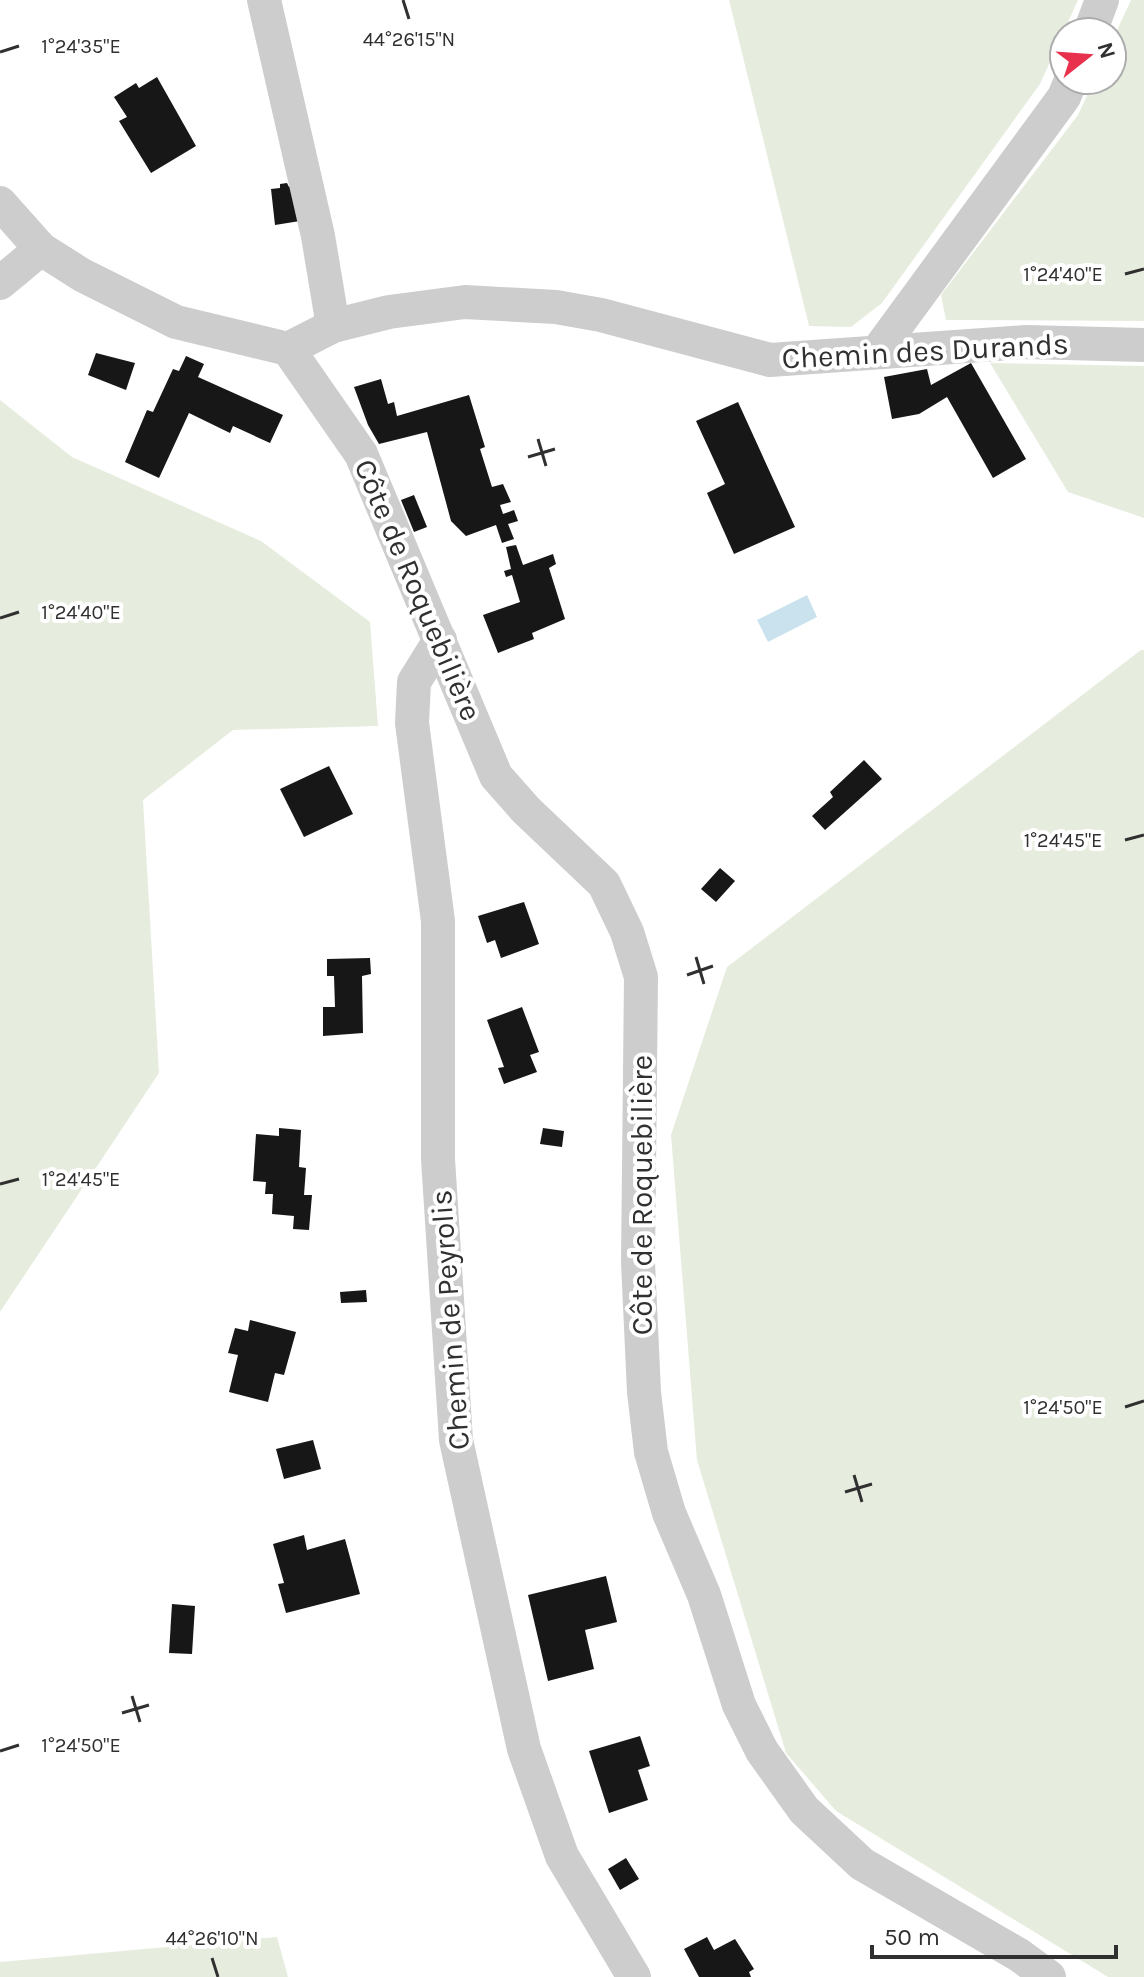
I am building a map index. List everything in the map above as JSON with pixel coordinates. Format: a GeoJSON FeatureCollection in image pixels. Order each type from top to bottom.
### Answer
{"type":"FeatureCollection","features":[{"type":"Feature","properties":{"kind":"street"},"geometry":{"type":"LineString","coordinates":[[264,0],[318,236],[333,326]]}},
{"type":"Feature","properties":{"kind":"street"},"geometry":{"type":"LineString","coordinates":[[877,352],[1064,96]]}},
{"type":"Feature","properties":{"kind":"street"},"geometry":{"type":"LineString","coordinates":[[0,203],[41,249],[82,275],[176,322],[288,349]]}},
{"type":"Feature","properties":{"kind":"street"},"geometry":{"type":"LineString","coordinates":[[0,283],[41,249]]}},
{"type":"Feature","properties":{"kind":"street","name":"Chemin des Durands"},"geometry":{"type":"LineString","coordinates":[[288,349],[333,326],[389,312],[465,302],[556,307],[612,317],[770,360],[1026,342],[1144,345]]}},
{"type":"Feature","properties":{"kind":"street","name":"Côte de Roquebilière"},"geometry":{"type":"LineString","coordinates":[[288,349],[361,454],[496,776],[526,810],[604,884],[627,932],[641,977],[638,1262],[644,1392],[651,1452],[669,1513],[704,1595],[739,1705],[762,1751],[804,1810],[862,1864],[1019,1955],[1049,1977]]}},
{"type":"Feature","properties":{"kind":"street","name":"Chemin de Peyrolis"},"geometry":{"type":"LineString","coordinates":[[440,640],[414,682],[412,723],[438,921],[438,1159],[456,1440],[524,1749],[562,1856],[634,1977]]}},
{"type":"Feature","properties":{"kind":"green space"},"geometry":{"type":"Polygon","coordinates":[[[729,0],[1078,0],[1071,16],[1048,16],[1048,66],[1040,84],[882,303],[851,327],[809,326],[729,0]]]}},
{"type":"Feature","properties":{"kind":"green space"},"geometry":{"type":"Polygon","coordinates":[[[1131,0],[1144,0],[1144,321],[946,320],[941,295],[1078,115],[1087,96],[1128,96],[1128,16],[1124,16],[1131,0]]]}},
{"type":"Feature","properties":{"kind":"green space"},"geometry":{"type":"Polygon","coordinates":[[[990,363],[1144,366],[1144,518],[1068,492],[990,363]]]}},
{"type":"Feature","properties":{"kind":"green space"},"geometry":{"type":"Polygon","coordinates":[[[0,400],[72,457],[261,541],[370,622],[378,726],[233,730],[143,800],[159,1073],[0,1312],[0,400]]]}},
{"type":"Feature","properties":{"kind":"green space"},"geometry":{"type":"Polygon","coordinates":[[[1144,650],[1144,1977],[1108,1977],[836,1811],[786,1753],[697,1460],[671,1135],[727,967],[1144,650]]]}},
{"type":"Feature","properties":{"kind":"green space"},"geometry":{"type":"Polygon","coordinates":[[[277,1937],[288,1977],[0,1977],[0,1962],[277,1937]]]}},
{"type":"Feature","properties":{"kind":"water"},"geometry":{"type":"Polygon","coordinates":[[[807,595],[817,617],[768,642],[757,620],[807,595]]]}},
{"type":"Feature","properties":{"kind":"building"},"geometry":{"type":"Polygon","coordinates":[[[157,77],[196,146],[151,173],[119,121],[127,117],[114,97],[136,83],[139,88],[157,77]]]}},
{"type":"Feature","properties":{"kind":"building"},"geometry":{"type":"Polygon","coordinates":[[[287,183],[289,187],[294,186],[300,221],[275,225],[271,189],[287,183]]]}},
{"type":"Feature","properties":{"kind":"building"},"geometry":{"type":"Polygon","coordinates":[[[96,353],[135,363],[126,390],[88,375],[96,353]]]}},
{"type":"Feature","properties":{"kind":"building"},"geometry":{"type":"Polygon","coordinates":[[[186,356],[204,364],[198,377],[283,415],[270,443],[233,426],[230,433],[189,413],[159,478],[125,462],[147,410],[153,412],[173,369],[179,371],[186,356]]]}},
{"type":"Feature","properties":{"kind":"building"},"geometry":{"type":"Polygon","coordinates":[[[971,363],[1026,459],[993,478],[947,397],[919,414],[892,419],[884,377],[927,369],[931,385],[971,363]]]}},
{"type":"Feature","properties":{"kind":"building"},"geometry":{"type":"Polygon","coordinates":[[[381,379],[388,404],[394,402],[397,416],[469,395],[485,447],[480,449],[492,487],[503,484],[511,502],[500,505],[503,514],[514,510],[518,521],[508,524],[514,539],[502,543],[496,525],[466,536],[451,521],[427,432],[379,444],[368,425],[354,387],[381,379]]]}},
{"type":"Feature","properties":{"kind":"building"},"geometry":{"type":"Polygon","coordinates":[[[738,402],[795,527],[734,554],[707,493],[725,484],[696,421],[738,402]]]}},
{"type":"Feature","properties":{"kind":"building"},"geometry":{"type":"Polygon","coordinates":[[[414,495],[427,527],[414,532],[401,500],[414,495]]]}},
{"type":"Feature","properties":{"kind":"building"},"geometry":{"type":"Polygon","coordinates":[[[516,545],[523,565],[553,554],[556,564],[549,568],[565,619],[532,633],[534,639],[498,653],[483,615],[520,602],[512,575],[506,577],[504,571],[511,569],[506,547],[516,545]]]}},
{"type":"Feature","properties":{"kind":"building"},"geometry":{"type":"Polygon","coordinates":[[[864,760],[882,779],[825,830],[812,816],[833,797],[830,792],[864,760]]]}},
{"type":"Feature","properties":{"kind":"building"},"geometry":{"type":"Polygon","coordinates":[[[329,766],[353,814],[304,837],[280,789],[329,766]]]}},
{"type":"Feature","properties":{"kind":"building"},"geometry":{"type":"Polygon","coordinates":[[[720,868],[735,881],[716,902],[701,889],[720,868]]]}},
{"type":"Feature","properties":{"kind":"building"},"geometry":{"type":"Polygon","coordinates":[[[524,902],[539,944],[501,958],[495,940],[487,943],[478,916],[524,902]]]}},
{"type":"Feature","properties":{"kind":"building"},"geometry":{"type":"Polygon","coordinates":[[[370,958],[371,974],[362,976],[363,1033],[323,1036],[323,1007],[335,1007],[334,976],[327,976],[327,959],[370,958]]]}},
{"type":"Feature","properties":{"kind":"building"},"geometry":{"type":"Polygon","coordinates":[[[522,1007],[539,1052],[530,1055],[537,1072],[504,1084],[498,1068],[504,1067],[487,1020],[522,1007]]]}},
{"type":"Feature","properties":{"kind":"building"},"geometry":{"type":"Polygon","coordinates":[[[279,1128],[301,1130],[299,1167],[306,1168],[304,1195],[312,1195],[309,1230],[293,1229],[294,1216],[272,1214],[273,1194],[265,1194],[266,1182],[253,1181],[256,1134],[279,1136],[279,1128]]]}},
{"type":"Feature","properties":{"kind":"building"},"geometry":{"type":"Polygon","coordinates":[[[543,1128],[564,1131],[562,1147],[540,1144],[543,1128]]]}},
{"type":"Feature","properties":{"kind":"building"},"geometry":{"type":"Polygon","coordinates":[[[366,1290],[367,1302],[341,1303],[340,1292],[366,1290]]]}},
{"type":"Feature","properties":{"kind":"building"},"geometry":{"type":"Polygon","coordinates":[[[250,1320],[296,1332],[284,1375],[275,1373],[268,1402],[229,1392],[238,1355],[228,1353],[235,1328],[248,1331],[250,1320]]]}},
{"type":"Feature","properties":{"kind":"building"},"geometry":{"type":"Polygon","coordinates":[[[313,1440],[321,1469],[284,1479],[276,1449],[313,1440]]]}},
{"type":"Feature","properties":{"kind":"building"},"geometry":{"type":"Polygon","coordinates":[[[304,1535],[307,1550],[345,1539],[360,1594],[286,1613],[278,1584],[284,1583],[273,1544],[304,1535]]]}},
{"type":"Feature","properties":{"kind":"building"},"geometry":{"type":"Polygon","coordinates":[[[606,1576],[617,1622],[585,1630],[594,1669],[548,1681],[528,1595],[606,1576]]]}},
{"type":"Feature","properties":{"kind":"building"},"geometry":{"type":"Polygon","coordinates":[[[172,1604],[195,1606],[192,1654],[169,1653],[172,1604]]]}},
{"type":"Feature","properties":{"kind":"building"},"geometry":{"type":"Polygon","coordinates":[[[640,1736],[650,1766],[638,1770],[648,1800],[609,1813],[589,1751],[640,1736]]]}},
{"type":"Feature","properties":{"kind":"building"},"geometry":{"type":"Polygon","coordinates":[[[626,1858],[639,1879],[620,1890],[608,1869],[626,1858]]]}},
{"type":"Feature","properties":{"kind":"building"},"geometry":{"type":"Polygon","coordinates":[[[707,1937],[714,1950],[735,1939],[754,1969],[749,1972],[751,1977],[699,1977],[684,1949],[707,1937]]]}}]}
